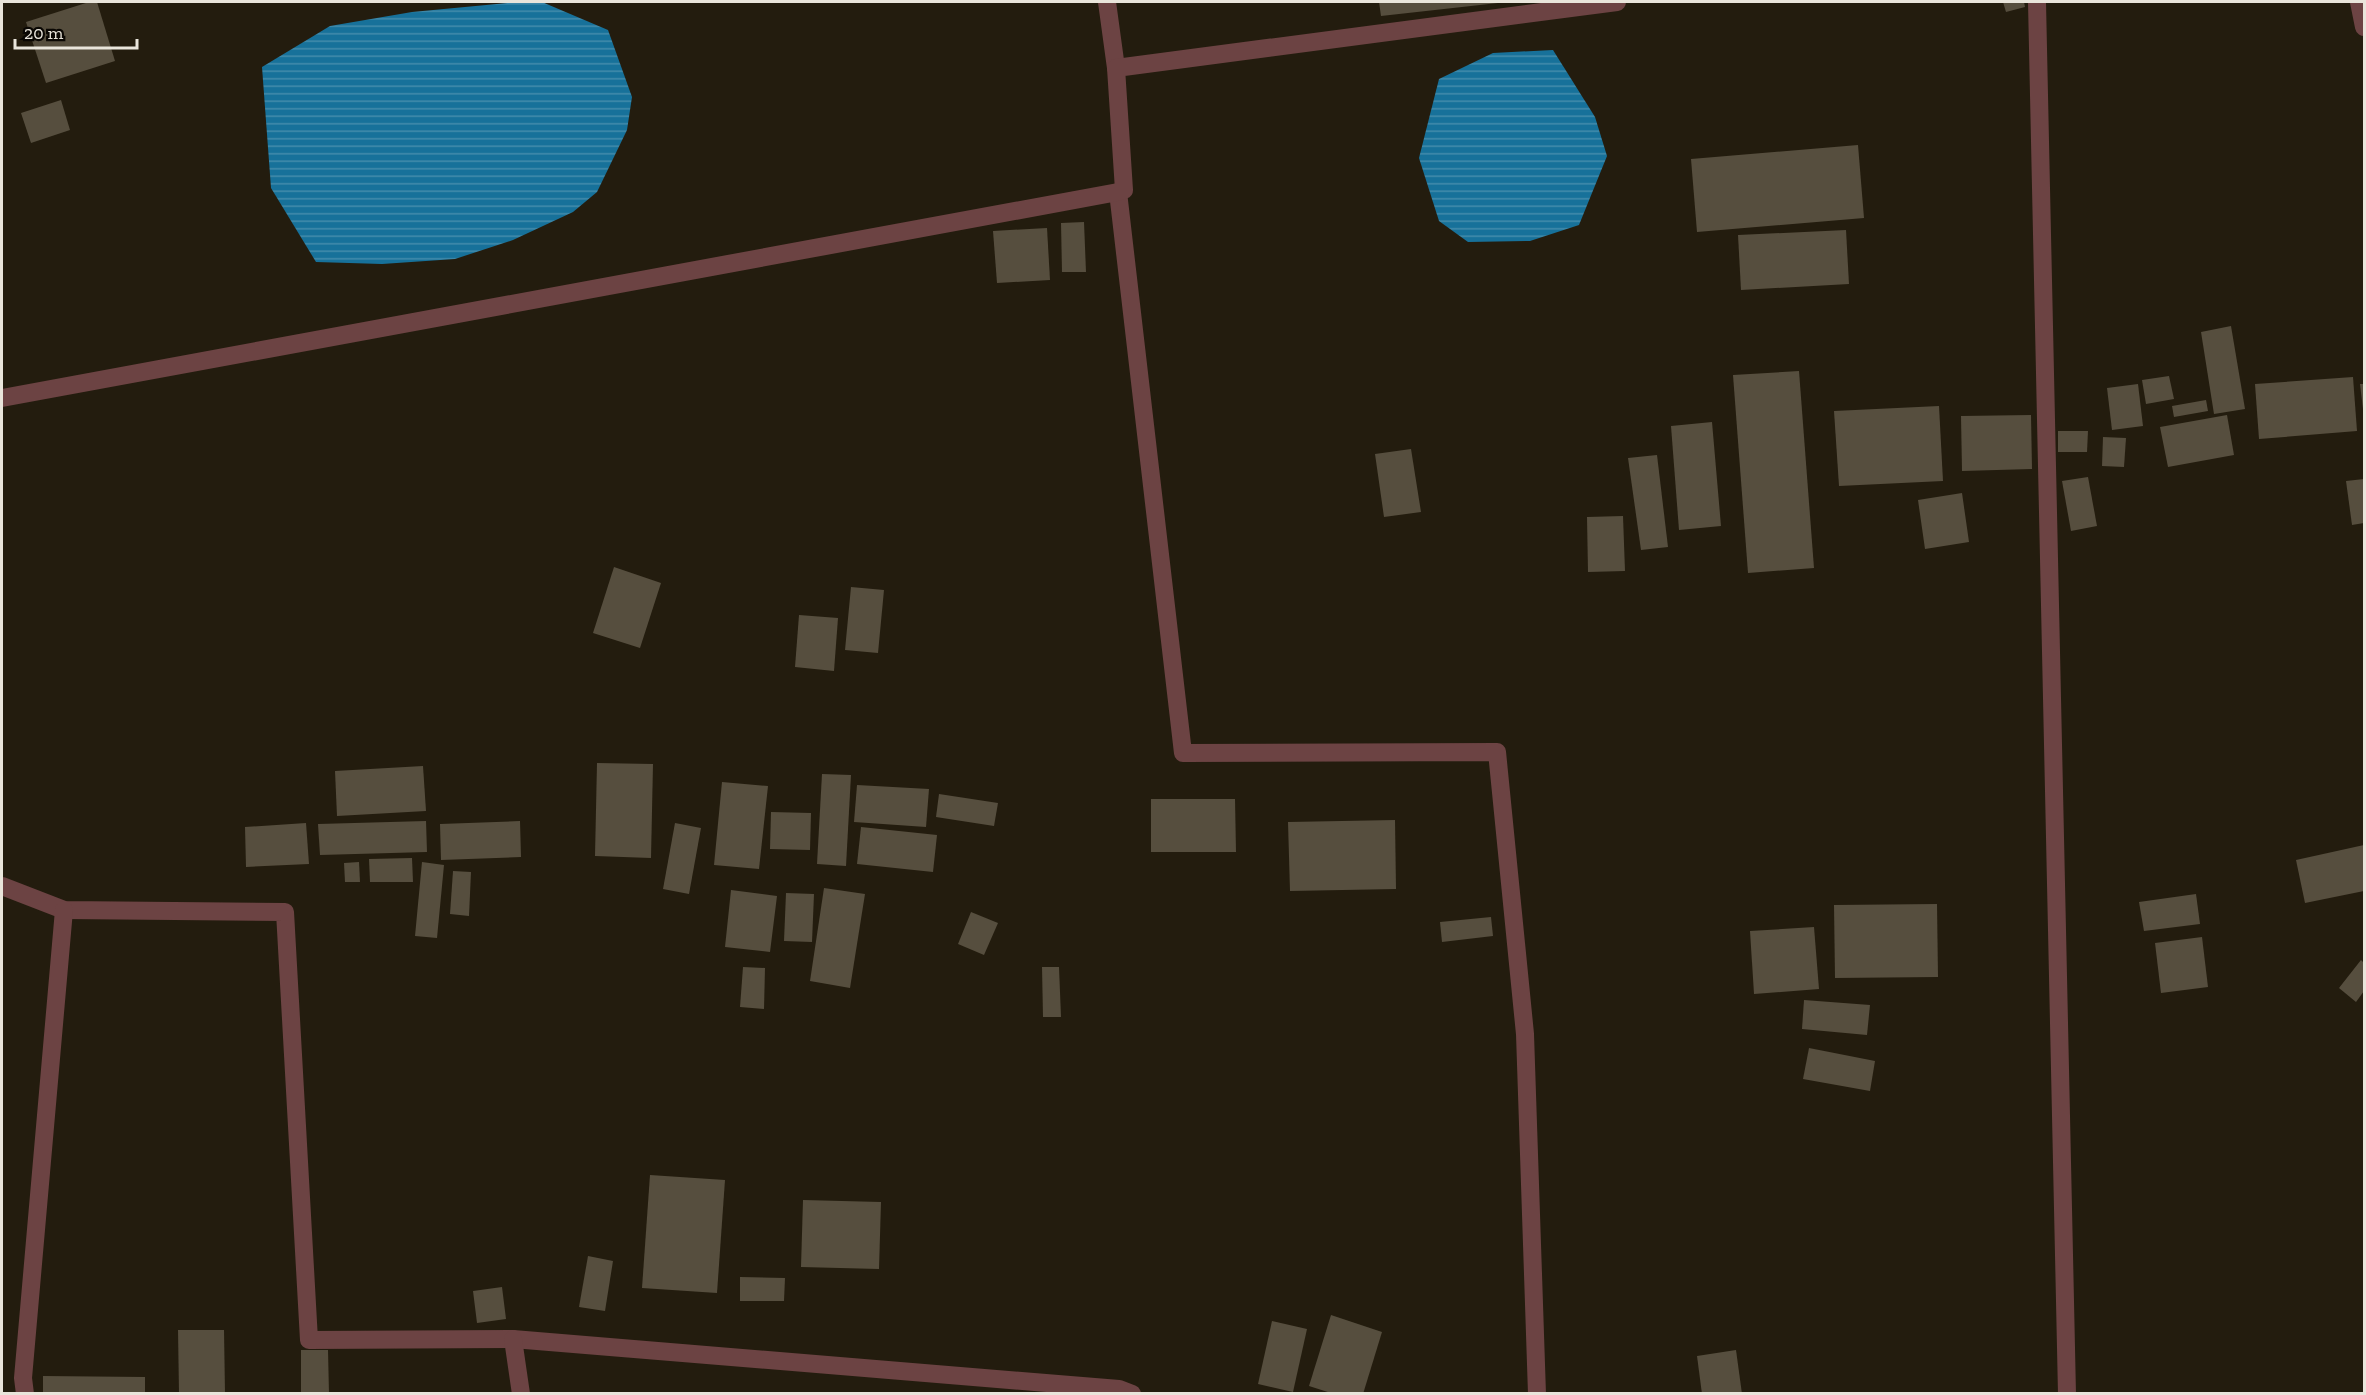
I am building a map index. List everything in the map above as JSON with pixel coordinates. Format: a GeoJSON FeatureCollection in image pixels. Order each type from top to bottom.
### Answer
{"type":"FeatureCollection","features":[{"type":"Feature","properties":{"kind":"street"},"geometry":{"type":"LineString","coordinates":[[2,398],[1124,190],[1116,68],[1107,2]]}},
{"type":"Feature","properties":{"kind":"street"},"geometry":{"type":"LineString","coordinates":[[1116,68],[1617,2]]}},
{"type":"Feature","properties":{"kind":"street"},"geometry":{"type":"LineString","coordinates":[[2037,2],[2067,1394]]}},
{"type":"Feature","properties":{"kind":"street"},"geometry":{"type":"LineString","coordinates":[[2359,2],[2364,27]]}},
{"type":"Feature","properties":{"kind":"street"},"geometry":{"type":"LineString","coordinates":[[1118,192],[1183,753],[1497,752],[1525,1034],[1537,1394]]}},
{"type":"Feature","properties":{"kind":"street"},"geometry":{"type":"LineString","coordinates":[[2,886],[64,910],[285,912],[309,1340],[513,1340],[1107,1388],[1132,1394]]}},
{"type":"Feature","properties":{"kind":"street"},"geometry":{"type":"LineString","coordinates":[[25,1394],[24,1366],[64,910]]}},
{"type":"Feature","properties":{"kind":"street"},"geometry":{"type":"LineString","coordinates":[[513,1340],[521,1394]]}},
{"type":"Feature","properties":{"kind":"water"},"geometry":{"type":"Polygon","coordinates":[[[542,2],[608,30],[632,97],[627,130],[597,192],[573,212],[513,240],[455,259],[382,264],[316,262],[271,188],[262,67],[330,26],[412,12],[542,2]]]}},
{"type":"Feature","properties":{"kind":"water"},"geometry":{"type":"Polygon","coordinates":[[[1553,50],[1595,117],[1607,156],[1579,225],[1530,241],[1468,242],[1439,221],[1419,158],[1439,79],[1493,53],[1553,50]]]}},
{"type":"Feature","properties":{"kind":"building"},"geometry":{"type":"Polygon","coordinates":[[[89,2],[97,2],[115,61],[46,83],[26,22],[89,2]]]}},
{"type":"Feature","properties":{"kind":"building"},"geometry":{"type":"Polygon","coordinates":[[[1379,2],[1498,2],[1498,3],[1381,16],[1379,2]]]}},
{"type":"Feature","properties":{"kind":"building"},"geometry":{"type":"Polygon","coordinates":[[[2003,2],[2024,2],[2025,7],[2006,12],[2003,2]]]}},
{"type":"Feature","properties":{"kind":"building"},"geometry":{"type":"Polygon","coordinates":[[[61,100],[70,130],[31,143],[21,113],[61,100]]]}},
{"type":"Feature","properties":{"kind":"building"},"geometry":{"type":"Polygon","coordinates":[[[1858,145],[1864,218],[1697,232],[1691,159],[1858,145]]]}},
{"type":"Feature","properties":{"kind":"building"},"geometry":{"type":"Polygon","coordinates":[[[1084,222],[1086,272],[1062,272],[1061,223],[1084,222]]]}},
{"type":"Feature","properties":{"kind":"building"},"geometry":{"type":"Polygon","coordinates":[[[1047,228],[1050,280],[997,283],[993,231],[1047,228]]]}},
{"type":"Feature","properties":{"kind":"building"},"geometry":{"type":"Polygon","coordinates":[[[1846,230],[1849,284],[1741,290],[1738,235],[1846,230]]]}},
{"type":"Feature","properties":{"kind":"building"},"geometry":{"type":"Polygon","coordinates":[[[2231,326],[2245,409],[2214,414],[2201,332],[2231,326]]]}},
{"type":"Feature","properties":{"kind":"building"},"geometry":{"type":"Polygon","coordinates":[[[1799,371],[1814,568],[1748,573],[1733,375],[1799,371]]]}},
{"type":"Feature","properties":{"kind":"building"},"geometry":{"type":"Polygon","coordinates":[[[2169,376],[2174,399],[2146,404],[2142,380],[2169,376]]]}},
{"type":"Feature","properties":{"kind":"building"},"geometry":{"type":"Polygon","coordinates":[[[2353,377],[2357,431],[2259,439],[2255,384],[2353,377]]]}},
{"type":"Feature","properties":{"kind":"building"},"geometry":{"type":"Polygon","coordinates":[[[2138,384],[2143,426],[2112,430],[2107,388],[2138,384]]]}},
{"type":"Feature","properties":{"kind":"building"},"geometry":{"type":"Polygon","coordinates":[[[2360,384],[2364,384],[2363,409],[2360,384]]]}},
{"type":"Feature","properties":{"kind":"building"},"geometry":{"type":"Polygon","coordinates":[[[2206,400],[2208,411],[2174,417],[2172,406],[2206,400]]]}},
{"type":"Feature","properties":{"kind":"building"},"geometry":{"type":"Polygon","coordinates":[[[1939,406],[1943,481],[1839,486],[1834,411],[1939,406]]]}},
{"type":"Feature","properties":{"kind":"building"},"geometry":{"type":"Polygon","coordinates":[[[2031,415],[2032,469],[1962,471],[1961,416],[2031,415]]]}},
{"type":"Feature","properties":{"kind":"building"},"geometry":{"type":"Polygon","coordinates":[[[2227,415],[2234,455],[2168,467],[2160,427],[2227,415]]]}},
{"type":"Feature","properties":{"kind":"building"},"geometry":{"type":"Polygon","coordinates":[[[1712,422],[1721,526],[1679,530],[1671,426],[1712,422]]]}},
{"type":"Feature","properties":{"kind":"building"},"geometry":{"type":"Polygon","coordinates":[[[2058,431],[2088,431],[2087,452],[2058,452],[2058,431]]]}},
{"type":"Feature","properties":{"kind":"building"},"geometry":{"type":"Polygon","coordinates":[[[2103,437],[2126,438],[2124,467],[2102,466],[2103,437]]]}},
{"type":"Feature","properties":{"kind":"building"},"geometry":{"type":"Polygon","coordinates":[[[1411,449],[1421,512],[1384,517],[1375,454],[1411,449]]]}},
{"type":"Feature","properties":{"kind":"building"},"geometry":{"type":"Polygon","coordinates":[[[1657,455],[1668,547],[1641,550],[1628,458],[1657,455]]]}},
{"type":"Feature","properties":{"kind":"building"},"geometry":{"type":"Polygon","coordinates":[[[2088,477],[2097,526],[2071,531],[2062,481],[2088,477]]]}},
{"type":"Feature","properties":{"kind":"building"},"geometry":{"type":"Polygon","coordinates":[[[2364,479],[2364,523],[2352,525],[2346,481],[2364,479]]]}},
{"type":"Feature","properties":{"kind":"building"},"geometry":{"type":"Polygon","coordinates":[[[1962,493],[1969,542],[1925,549],[1918,500],[1962,493]]]}},
{"type":"Feature","properties":{"kind":"building"},"geometry":{"type":"Polygon","coordinates":[[[1623,516],[1625,571],[1588,572],[1587,517],[1623,516]]]}},
{"type":"Feature","properties":{"kind":"building"},"geometry":{"type":"Polygon","coordinates":[[[614,567],[661,583],[640,648],[593,633],[614,567]]]}},
{"type":"Feature","properties":{"kind":"building"},"geometry":{"type":"Polygon","coordinates":[[[851,587],[884,590],[878,653],[845,650],[851,587]]]}},
{"type":"Feature","properties":{"kind":"building"},"geometry":{"type":"Polygon","coordinates":[[[799,615],[838,618],[834,671],[795,667],[799,615]]]}},
{"type":"Feature","properties":{"kind":"building"},"geometry":{"type":"Polygon","coordinates":[[[597,763],[653,764],[651,858],[595,856],[597,763]]]}},
{"type":"Feature","properties":{"kind":"building"},"geometry":{"type":"Polygon","coordinates":[[[423,766],[426,811],[337,816],[335,771],[423,766]]]}},
{"type":"Feature","properties":{"kind":"building"},"geometry":{"type":"Polygon","coordinates":[[[822,774],[851,775],[846,866],[817,864],[822,774]]]}},
{"type":"Feature","properties":{"kind":"building"},"geometry":{"type":"Polygon","coordinates":[[[722,782],[768,786],[759,869],[714,865],[722,782]]]}},
{"type":"Feature","properties":{"kind":"building"},"geometry":{"type":"Polygon","coordinates":[[[857,785],[929,789],[926,827],[854,822],[857,785]]]}},
{"type":"Feature","properties":{"kind":"building"},"geometry":{"type":"Polygon","coordinates":[[[939,794],[998,803],[994,826],[936,817],[939,794]]]}},
{"type":"Feature","properties":{"kind":"building"},"geometry":{"type":"Polygon","coordinates":[[[1151,799],[1235,799],[1236,852],[1151,852],[1151,799]]]}},
{"type":"Feature","properties":{"kind":"building"},"geometry":{"type":"Polygon","coordinates":[[[771,812],[811,813],[810,850],[770,849],[771,812]]]}},
{"type":"Feature","properties":{"kind":"building"},"geometry":{"type":"Polygon","coordinates":[[[1395,820],[1396,889],[1290,891],[1288,822],[1395,820]]]}},
{"type":"Feature","properties":{"kind":"building"},"geometry":{"type":"Polygon","coordinates":[[[426,821],[427,852],[320,855],[318,824],[426,821]]]}},
{"type":"Feature","properties":{"kind":"building"},"geometry":{"type":"Polygon","coordinates":[[[520,821],[521,857],[441,860],[440,824],[520,821]]]}},
{"type":"Feature","properties":{"kind":"building"},"geometry":{"type":"Polygon","coordinates":[[[306,823],[309,864],[246,867],[245,827],[306,823]]]}},
{"type":"Feature","properties":{"kind":"building"},"geometry":{"type":"Polygon","coordinates":[[[675,823],[701,828],[689,894],[663,889],[675,823]]]}},
{"type":"Feature","properties":{"kind":"building"},"geometry":{"type":"Polygon","coordinates":[[[861,827],[937,835],[933,872],[857,864],[861,827]]]}},
{"type":"Feature","properties":{"kind":"building"},"geometry":{"type":"Polygon","coordinates":[[[2364,845],[2364,891],[2305,903],[2296,860],[2364,845]]]}},
{"type":"Feature","properties":{"kind":"building"},"geometry":{"type":"Polygon","coordinates":[[[412,858],[413,882],[370,882],[369,859],[412,858]]]}},
{"type":"Feature","properties":{"kind":"building"},"geometry":{"type":"Polygon","coordinates":[[[359,862],[360,882],[345,882],[344,863],[359,862]]]}},
{"type":"Feature","properties":{"kind":"building"},"geometry":{"type":"Polygon","coordinates":[[[422,862],[444,865],[437,938],[415,936],[422,862]]]}},
{"type":"Feature","properties":{"kind":"building"},"geometry":{"type":"Polygon","coordinates":[[[453,871],[471,872],[469,916],[450,914],[453,871]]]}},
{"type":"Feature","properties":{"kind":"building"},"geometry":{"type":"Polygon","coordinates":[[[824,888],[865,894],[850,988],[810,981],[824,888]]]}},
{"type":"Feature","properties":{"kind":"building"},"geometry":{"type":"Polygon","coordinates":[[[731,890],[777,896],[770,952],[725,947],[731,890]]]}},
{"type":"Feature","properties":{"kind":"building"},"geometry":{"type":"Polygon","coordinates":[[[786,893],[814,894],[812,942],[784,941],[786,893]]]}},
{"type":"Feature","properties":{"kind":"building"},"geometry":{"type":"Polygon","coordinates":[[[2196,894],[2200,924],[2144,931],[2139,902],[2196,894]]]}},
{"type":"Feature","properties":{"kind":"building"},"geometry":{"type":"Polygon","coordinates":[[[1937,904],[1938,977],[1835,978],[1834,905],[1937,904]]]}},
{"type":"Feature","properties":{"kind":"building"},"geometry":{"type":"Polygon","coordinates":[[[971,912],[998,923],[984,955],[958,944],[971,912]]]}},
{"type":"Feature","properties":{"kind":"building"},"geometry":{"type":"Polygon","coordinates":[[[1491,917],[1493,936],[1442,942],[1440,922],[1491,917]]]}},
{"type":"Feature","properties":{"kind":"building"},"geometry":{"type":"Polygon","coordinates":[[[1814,927],[1819,989],[1754,994],[1750,931],[1814,927]]]}},
{"type":"Feature","properties":{"kind":"building"},"geometry":{"type":"Polygon","coordinates":[[[2202,937],[2208,987],[2161,993],[2155,943],[2202,937]]]}},
{"type":"Feature","properties":{"kind":"building"},"geometry":{"type":"Polygon","coordinates":[[[2361,960],[2364,963],[2364,991],[2356,1002],[2339,988],[2361,960]]]}},
{"type":"Feature","properties":{"kind":"building"},"geometry":{"type":"Polygon","coordinates":[[[743,967],[765,968],[764,1009],[740,1007],[743,967]]]}},
{"type":"Feature","properties":{"kind":"building"},"geometry":{"type":"Polygon","coordinates":[[[1042,967],[1059,967],[1061,1017],[1043,1017],[1042,967]]]}},
{"type":"Feature","properties":{"kind":"building"},"geometry":{"type":"Polygon","coordinates":[[[1804,1000],[1870,1005],[1867,1035],[1802,1029],[1804,1000]]]}},
{"type":"Feature","properties":{"kind":"building"},"geometry":{"type":"Polygon","coordinates":[[[1809,1048],[1875,1061],[1870,1091],[1803,1079],[1809,1048]]]}},
{"type":"Feature","properties":{"kind":"building"},"geometry":{"type":"Polygon","coordinates":[[[650,1175],[725,1180],[717,1293],[642,1288],[650,1175]]]}},
{"type":"Feature","properties":{"kind":"building"},"geometry":{"type":"Polygon","coordinates":[[[803,1200],[881,1202],[879,1269],[801,1267],[803,1200]]]}},
{"type":"Feature","properties":{"kind":"building"},"geometry":{"type":"Polygon","coordinates":[[[588,1256],[613,1261],[605,1311],[579,1307],[588,1256]]]}},
{"type":"Feature","properties":{"kind":"building"},"geometry":{"type":"Polygon","coordinates":[[[740,1277],[785,1278],[784,1301],[740,1301],[740,1277]]]}},
{"type":"Feature","properties":{"kind":"building"},"geometry":{"type":"Polygon","coordinates":[[[502,1287],[506,1319],[477,1323],[473,1291],[502,1287]]]}},
{"type":"Feature","properties":{"kind":"building"},"geometry":{"type":"Polygon","coordinates":[[[1331,1315],[1382,1332],[1363,1394],[1334,1394],[1309,1386],[1331,1315]]]}},
{"type":"Feature","properties":{"kind":"building"},"geometry":{"type":"Polygon","coordinates":[[[1272,1321],[1307,1329],[1293,1392],[1258,1384],[1272,1321]]]}},
{"type":"Feature","properties":{"kind":"building"},"geometry":{"type":"Polygon","coordinates":[[[178,1330],[224,1330],[225,1394],[179,1394],[178,1330]]]}},
{"type":"Feature","properties":{"kind":"building"},"geometry":{"type":"Polygon","coordinates":[[[301,1350],[328,1350],[329,1394],[301,1394],[301,1350]]]}},
{"type":"Feature","properties":{"kind":"building"},"geometry":{"type":"Polygon","coordinates":[[[1736,1350],[1742,1394],[1702,1394],[1697,1356],[1736,1350]]]}},
{"type":"Feature","properties":{"kind":"building"},"geometry":{"type":"Polygon","coordinates":[[[43,1376],[145,1377],[145,1394],[43,1394],[43,1376]]]}}]}
